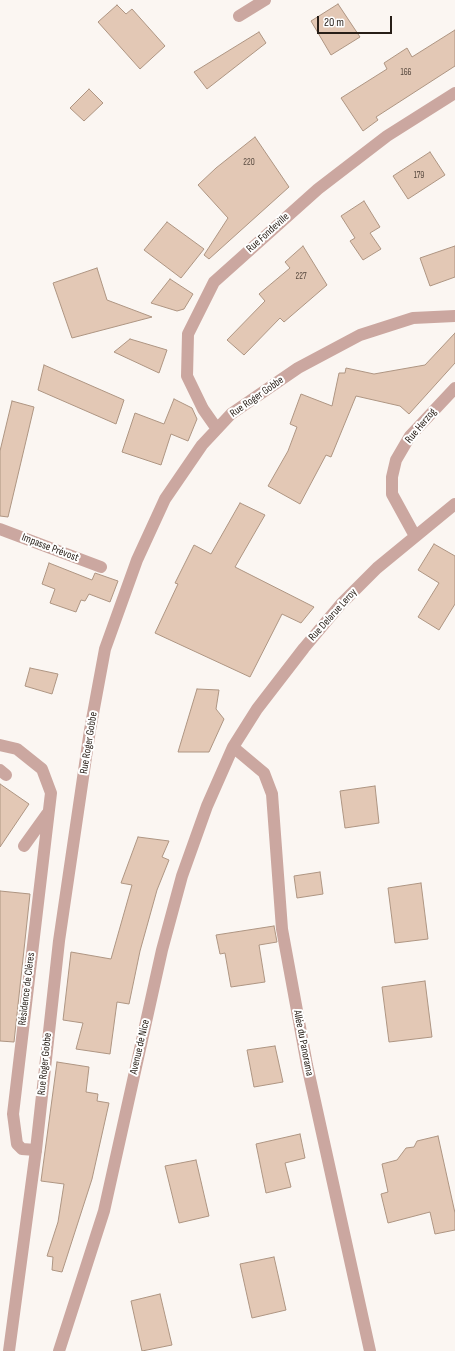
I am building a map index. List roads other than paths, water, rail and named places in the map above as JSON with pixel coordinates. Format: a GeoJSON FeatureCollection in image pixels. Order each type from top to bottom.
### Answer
{"type":"FeatureCollection","features":[{"type":"Feature","properties":{"kind":"street"},"geometry":{"type":"LineString","coordinates":[[239,16],[265,0]]}},
{"type":"Feature","properties":{"kind":"street","name":"Rue Fondeville"},"geometry":{"type":"LineString","coordinates":[[217,428],[203,409],[187,376],[188,334],[214,282],[318,189],[387,136],[455,93]]}},
{"type":"Feature","properties":{"kind":"street","name":"Rue Roger Gobbe"},"geometry":{"type":"LineString","coordinates":[[9,1351],[36,1150],[59,941],[90,730],[105,649],[137,560],[165,499],[202,445],[231,414],[298,368],[360,335],[413,318],[455,316]]}},
{"type":"Feature","properties":{"kind":"street","name":"Rue Herzog"},"geometry":{"type":"LineString","coordinates":[[415,536],[392,494],[392,477],[396,460],[410,436],[455,388]]}},
{"type":"Feature","properties":{"kind":"street","name":"Rue Delarue Leroy"},"geometry":{"type":"LineString","coordinates":[[233,747],[257,709],[304,648],[341,604],[377,568],[455,504]]}},
{"type":"Feature","properties":{"kind":"street","name":"Impasse Prévost"},"geometry":{"type":"LineString","coordinates":[[0,529],[101,567]]}},
{"type":"Feature","properties":{"kind":"street","name":"Résidence de Clères"},"geometry":{"type":"LineString","coordinates":[[0,745],[17,748],[42,769],[51,793],[13,1114],[17,1144],[22,1149],[36,1150]]}},
{"type":"Feature","properties":{"kind":"street","name":"Avenue de Nice"},"geometry":{"type":"LineString","coordinates":[[59,1351],[104,1211],[162,950],[182,876],[207,806],[233,747]]}},
{"type":"Feature","properties":{"kind":"street","name":"Allée du Panorama"},"geometry":{"type":"LineString","coordinates":[[233,747],[264,773],[272,794],[282,929],[307,1065],[370,1351]]}},
{"type":"Feature","properties":{"kind":"street","name":"Résidence de Clères"},"geometry":{"type":"LineString","coordinates":[[24,846],[48,814]]}}]}
